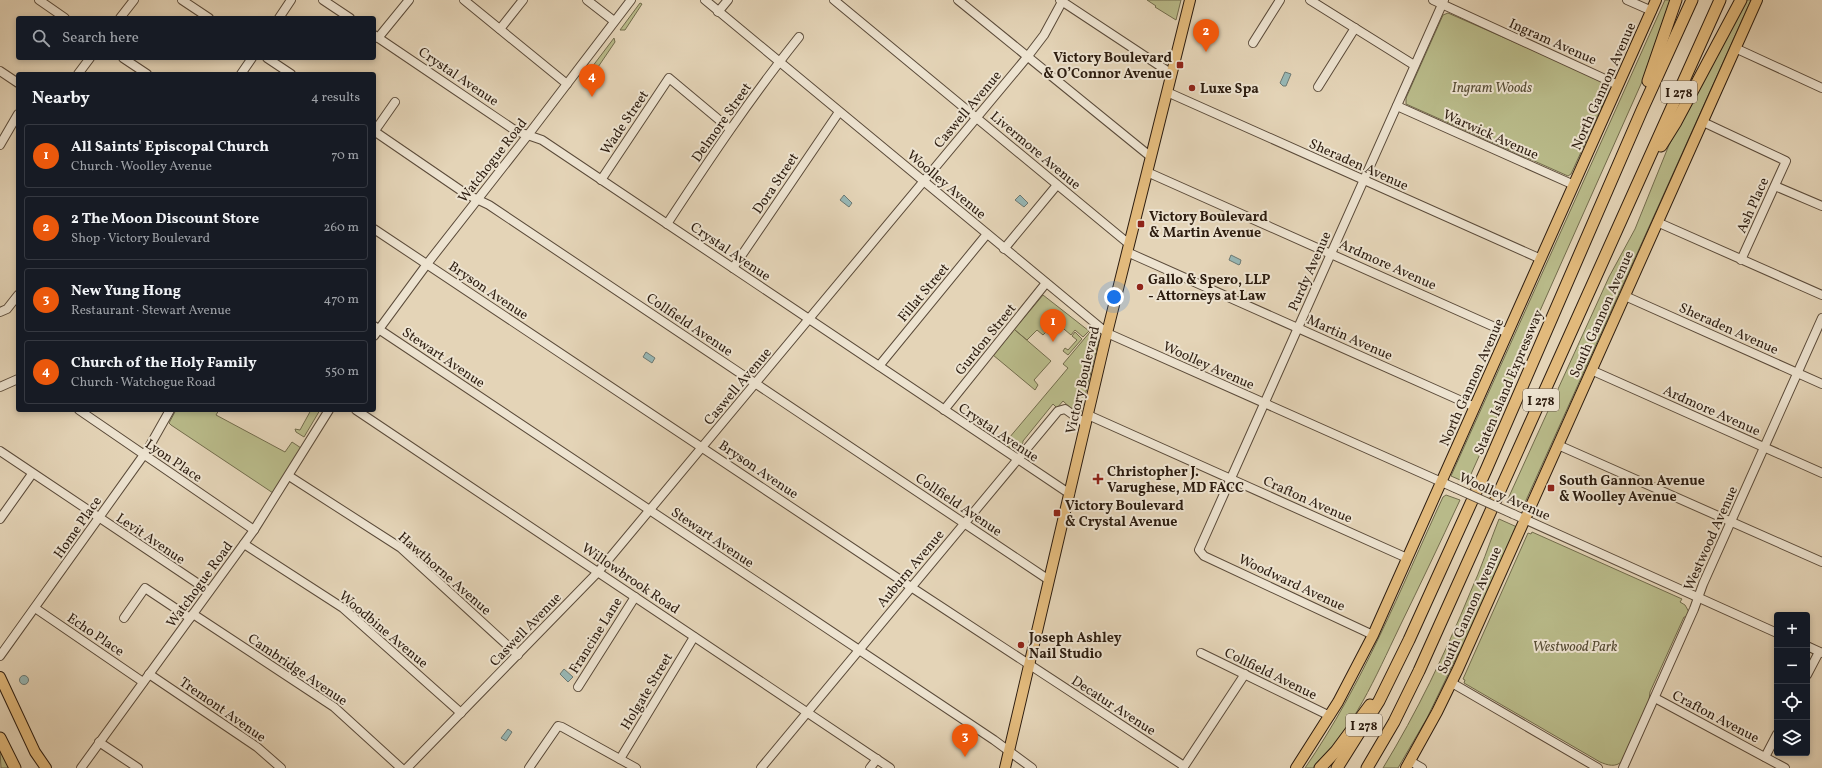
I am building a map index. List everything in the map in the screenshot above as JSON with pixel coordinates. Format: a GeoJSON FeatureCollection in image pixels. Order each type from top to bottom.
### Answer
{"type":"FeatureCollection","features":[{"type":"Feature","properties":{"kind":"highway"},"geometry":{"type":"LineString","coordinates":[[1642,110],[1646,87],[1676,0]]}},
{"type":"Feature","properties":{"kind":"highway","name":"Staten Island Expressway"},"geometry":{"type":"LineString","coordinates":[[1337,768],[1362,729],[1389,681],[1486,470],[1642,110],[1692,0]]}},
{"type":"Feature","properties":{"kind":"highway","name":"I 278"},"geometry":{"type":"LineString","coordinates":[[1369,766],[1394,722],[1419,671],[1468,558],[1720,0]]}},
{"type":"Feature","properties":{"kind":"highway"},"geometry":{"type":"LineString","coordinates":[[1638,184],[1676,122],[1741,0]]}},
{"type":"Feature","properties":{"kind":"highway"},"geometry":{"type":"LineString","coordinates":[[1320,768],[1336,751],[1389,681]]}},
{"type":"Feature","properties":{"kind":"highway"},"geometry":{"type":"LineString","coordinates":[[0,738],[15,768]]}},
{"type":"Feature","properties":{"kind":"main road","name":"Victory Boulevard"},"geometry":{"type":"LineString","coordinates":[[1005,768],[1107,333],[1190,0]]}},
{"type":"Feature","properties":{"kind":"main road","name":"North Gannon Avenue"},"geometry":{"type":"LineString","coordinates":[[1296,768],[1330,716],[1373,635],[1656,0]]}},
{"type":"Feature","properties":{"kind":"main road","name":"South Gannon Avenue"},"geometry":{"type":"LineString","coordinates":[[1408,764],[1452,683],[1757,0]]}},
{"type":"Feature","properties":{"kind":"main road"},"geometry":{"type":"LineString","coordinates":[[0,677],[33,747],[46,768]]}},
{"type":"Feature","properties":{"kind":"street"},"geometry":{"type":"LineString","coordinates":[[38,0],[62,16]]}},
{"type":"Feature","properties":{"kind":"street"},"geometry":{"type":"LineString","coordinates":[[122,16],[134,0]]}},
{"type":"Feature","properties":{"kind":"street"},"geometry":{"type":"LineString","coordinates":[[182,0],[205,16]]}},
{"type":"Feature","properties":{"kind":"street"},"geometry":{"type":"LineString","coordinates":[[280,16],[291,0]]}},
{"type":"Feature","properties":{"kind":"street"},"geometry":{"type":"LineString","coordinates":[[323,0],[347,16]]}},
{"type":"Feature","properties":{"kind":"street"},"geometry":{"type":"LineString","coordinates":[[376,36],[409,0]]}},
{"type":"Feature","properties":{"kind":"street"},"geometry":{"type":"LineString","coordinates":[[464,0],[567,84]]}},
{"type":"Feature","properties":{"kind":"street"},"geometry":{"type":"LineString","coordinates":[[500,30],[523,0]]}},
{"type":"Feature","properties":{"kind":"street"},"geometry":{"type":"LineString","coordinates":[[587,0],[614,21]]}},
{"type":"Feature","properties":{"kind":"street","name":"Watchogue Road"},"geometry":{"type":"LineString","coordinates":[[376,330],[631,0]]}},
{"type":"Feature","properties":{"kind":"street","name":"Woolley Avenue"},"geometry":{"type":"LineString","coordinates":[[705,0],[838,112],[1107,333],[1774,632]]}},
{"type":"Feature","properties":{"kind":"street"},"geometry":{"type":"LineString","coordinates":[[718,12],[728,0]]}},
{"type":"Feature","properties":{"kind":"street","name":"Livermore Avenue"},"geometry":{"type":"LineString","coordinates":[[834,0],[1057,185],[1128,248]]}},
{"type":"Feature","properties":{"kind":"street"},"geometry":{"type":"LineString","coordinates":[[958,0],[1151,157]]}},
{"type":"Feature","properties":{"kind":"street"},"geometry":{"type":"LineString","coordinates":[[1061,0],[1172,74]]}},
{"type":"Feature","properties":{"kind":"street","name":"Caswell Avenue"},"geometry":{"type":"LineString","coordinates":[[407,768],[598,572],[1028,56],[1044,35],[1061,0]]}},
{"type":"Feature","properties":{"kind":"street"},"geometry":{"type":"LineString","coordinates":[[1253,43],[1280,0]]}},
{"type":"Feature","properties":{"kind":"street"},"geometry":{"type":"LineString","coordinates":[[1310,0],[1414,65]]}},
{"type":"Feature","properties":{"kind":"street","name":"Ingram Avenue"},"geometry":{"type":"LineString","coordinates":[[1433,0],[1443,2],[1618,85]]}},
{"type":"Feature","properties":{"kind":"street"},"geometry":{"type":"LineString","coordinates":[[1627,0],[1652,11]]}},
{"type":"Feature","properties":{"kind":"street","name":"Purdy Avenue"},"geometry":{"type":"LineString","coordinates":[[1200,552],[1200,546],[1332,254],[1443,2]]}},
{"type":"Feature","properties":{"kind":"street"},"geometry":{"type":"LineString","coordinates":[[1318,86],[1355,28]]}},
{"type":"Feature","properties":{"kind":"street","name":"Crystal Avenue"},"geometry":{"type":"LineString","coordinates":[[376,36],[516,131],[542,140],[809,318],[1018,461],[1070,494]]}},
{"type":"Feature","properties":{"kind":"street","name":"Delmore Street"},"geometry":{"type":"LineString","coordinates":[[667,224],[730,129],[799,37]]}},
{"type":"Feature","properties":{"kind":"street"},"geometry":{"type":"LineString","coordinates":[[1735,48],[1822,88]]}},
{"type":"Feature","properties":{"kind":"street"},"geometry":{"type":"LineString","coordinates":[[80,72],[88,60]]}},
{"type":"Feature","properties":{"kind":"street"},"geometry":{"type":"LineString","coordinates":[[127,60],[144,72]]}},
{"type":"Feature","properties":{"kind":"street"},"geometry":{"type":"LineString","coordinates":[[242,72],[251,60]]}},
{"type":"Feature","properties":{"kind":"street"},"geometry":{"type":"LineString","coordinates":[[270,60],[288,72]]}},
{"type":"Feature","properties":{"kind":"street"},"geometry":{"type":"LineString","coordinates":[[0,71],[16,82]]}},
{"type":"Feature","properties":{"kind":"street","name":"Wade Street"},"geometry":{"type":"LineString","coordinates":[[601,180],[669,78],[730,129]]}},
{"type":"Feature","properties":{"kind":"street","name":"Sheraden Avenue"},"geometry":{"type":"LineString","coordinates":[[1167,92],[1541,259]]}},
{"type":"Feature","properties":{"kind":"street"},"geometry":{"type":"LineString","coordinates":[[376,128],[395,102]]}},
{"type":"Feature","properties":{"kind":"street","name":"Warwick Avenue"},"geometry":{"type":"LineString","coordinates":[[1397,106],[1574,185]]}},
{"type":"Feature","properties":{"kind":"street","name":"Dora Street"},"geometry":{"type":"LineString","coordinates":[[733,268],[838,112]]}},
{"type":"Feature","properties":{"kind":"street"},"geometry":{"type":"LineString","coordinates":[[0,145],[16,117]]}},
{"type":"Feature","properties":{"kind":"street","name":"Ash Place"},"geometry":{"type":"LineString","coordinates":[[1702,122],[1786,161],[1742,260]]}},
{"type":"Feature","properties":{"kind":"street","name":"Collfield Avenue"},"geometry":{"type":"LineString","coordinates":[[376,132],[466,194],[489,205],[1049,580]]}},
{"type":"Feature","properties":{"kind":"street","name":"Ardmore Avenue"},"geometry":{"type":"LineString","coordinates":[[1147,172],[1508,333]]}},
{"type":"Feature","properties":{"kind":"street"},"geometry":{"type":"LineString","coordinates":[[1004,248],[1057,185]]}},
{"type":"Feature","properties":{"kind":"street"},"geometry":{"type":"LineString","coordinates":[[1775,186],[1822,206]]}},
{"type":"Feature","properties":{"kind":"street"},"geometry":{"type":"LineString","coordinates":[[1657,222],[1822,295]]}},
{"type":"Feature","properties":{"kind":"street","name":"Bryson Avenue"},"geometry":{"type":"LineString","coordinates":[[376,230],[910,587],[1030,664]]}},
{"type":"Feature","properties":{"kind":"street","name":"Fillat Street"},"geometry":{"type":"LineString","coordinates":[[879,366],[987,234]]}},
{"type":"Feature","properties":{"kind":"street","name":"Martin Avenue"},"geometry":{"type":"LineString","coordinates":[[1128,248],[1298,328],[1475,407]]}},
{"type":"Feature","properties":{"kind":"street","name":"Gurdon Street"},"geometry":{"type":"LineString","coordinates":[[944,410],[1046,284]]}},
{"type":"Feature","properties":{"kind":"street","name":"Sheraden Avenue"},"geometry":{"type":"LineString","coordinates":[[1625,296],[1822,384]]}},
{"type":"Feature","properties":{"kind":"street"},"geometry":{"type":"LineString","coordinates":[[0,312],[7,308],[16,297]]}},
{"type":"Feature","properties":{"kind":"street","name":"Westwood Avenue"},"geometry":{"type":"LineString","coordinates":[[1623,768],[1822,318]]}},
{"type":"Feature","properties":{"kind":"street","name":"Stewart Avenue"},"geometry":{"type":"LineString","coordinates":[[376,330],[650,510],[994,740],[1032,768]]}},
{"type":"Feature","properties":{"kind":"street","name":"Ardmore Avenue"},"geometry":{"type":"LineString","coordinates":[[1591,370],[1822,473]]}},
{"type":"Feature","properties":{"kind":"street"},"geometry":{"type":"LineString","coordinates":[[0,387],[16,380]]}},
{"type":"Feature","properties":{"kind":"street","name":"Auburn Avenue"},"geometry":{"type":"LineString","coordinates":[[761,768],[910,587],[1018,461],[1058,411],[1065,408],[1087,420]]}},
{"type":"Feature","properties":{"kind":"street","name":"Lyon Place"},"geometry":{"type":"LineString","coordinates":[[82,412],[254,530]]}},
{"type":"Feature","properties":{"kind":"street","name":"Home Place"},"geometry":{"type":"LineString","coordinates":[[0,656],[144,455],[169,412]]}},
{"type":"Feature","properties":{"kind":"street","name":"Watchogue Road"},"geometry":{"type":"LineString","coordinates":[[81,768],[254,530],[328,412]]}},
{"type":"Feature","properties":{"kind":"street","name":"Willowbrook Road"},"geometry":{"type":"LineString","coordinates":[[359,412],[890,768]]}},
{"type":"Feature","properties":{"kind":"street","name":"Crafton Avenue"},"geometry":{"type":"LineString","coordinates":[[1087,420],[1230,479],[1407,558]]}},
{"type":"Feature","properties":{"kind":"street"},"geometry":{"type":"LineString","coordinates":[[1558,445],[1822,562]]}},
{"type":"Feature","properties":{"kind":"street","name":"Levit Avenue"},"geometry":{"type":"LineString","coordinates":[[0,451],[209,592]]}},
{"type":"Feature","properties":{"kind":"street"},"geometry":{"type":"LineString","coordinates":[[0,519],[32,474]]}},
{"type":"Feature","properties":{"kind":"street","name":"Hawthorne Avenue"},"geometry":{"type":"LineString","coordinates":[[289,476],[401,548],[518,655]]}},
{"type":"Feature","properties":{"kind":"street","name":"Woodbine Avenue"},"geometry":{"type":"LineString","coordinates":[[244,544],[343,608],[461,713]]}},
{"type":"Feature","properties":{"kind":"street","name":"Woodward Avenue"},"geometry":{"type":"LineString","coordinates":[[1200,552],[1373,635]]}},
{"type":"Feature","properties":{"kind":"street","name":"Cambridge Avenue"},"geometry":{"type":"LineString","coordinates":[[124,618],[145,588],[334,707],[401,768]]}},
{"type":"Feature","properties":{"kind":"street","name":"Francine Lane"},"geometry":{"type":"LineString","coordinates":[[578,687],[635,597]]}},
{"type":"Feature","properties":{"kind":"street","name":"Echo Place"},"geometry":{"type":"LineString","coordinates":[[35,608],[143,682]]}},
{"type":"Feature","properties":{"kind":"street","name":"Holgate Street"},"geometry":{"type":"LineString","coordinates":[[620,759],[694,637]]}},
{"type":"Feature","properties":{"kind":"street"},"geometry":{"type":"LineString","coordinates":[[1810,648],[1820,653],[1810,670]]}},
{"type":"Feature","properties":{"kind":"street","name":"Collfield Avenue"},"geometry":{"type":"LineString","coordinates":[[1201,653],[1330,716]]}},
{"type":"Feature","properties":{"kind":"street","name":"Decatur Avenue"},"geometry":{"type":"LineString","coordinates":[[1030,664],[1184,767]]}},
{"type":"Feature","properties":{"kind":"street","name":"Tremont Avenue"},"geometry":{"type":"LineString","coordinates":[[149,674],[257,747],[281,768]]}},
{"type":"Feature","properties":{"kind":"street"},"geometry":{"type":"LineString","coordinates":[[1184,767],[1246,674]]}},
{"type":"Feature","properties":{"kind":"street"},"geometry":{"type":"LineString","coordinates":[[1452,683],[1598,768]]}},
{"type":"Feature","properties":{"kind":"street","name":"Crafton Avenue"},"geometry":{"type":"LineString","coordinates":[[1655,698],[1785,768]]}},
{"type":"Feature","properties":{"kind":"street"},"geometry":{"type":"LineString","coordinates":[[530,768],[558,726],[636,768]]}},
{"type":"Feature","properties":{"kind":"street"},"geometry":{"type":"LineString","coordinates":[[1765,757],[1774,740]]}},
{"type":"Feature","properties":{"kind":"street"},"geometry":{"type":"LineString","coordinates":[[99,742],[138,768]]}},
{"type":"Feature","properties":{"kind":"street"},"geometry":{"type":"LineString","coordinates":[[870,768],[877,759]]}},
{"type":"Feature","properties":{"kind":"street"},"geometry":{"type":"LineString","coordinates":[[1408,764],[1422,768]]}},
{"type":"Feature","properties":{"kind":"green space"},"geometry":{"type":"Polygon","coordinates":[[[1147,0],[1181,0],[1176,20],[1155,7],[1156,6],[1147,0]]]}},
{"type":"Feature","properties":{"kind":"green space"},"geometry":{"type":"Polygon","coordinates":[[[1665,0],[1672,0],[1653,57],[1535,322],[1511,385],[1467,483],[1451,476],[1665,0]]]}},
{"type":"Feature","properties":{"kind":"green space"},"geometry":{"type":"Polygon","coordinates":[[[1747,0],[1751,0],[1523,507],[1507,501],[1609,277],[1635,229],[1669,145],[1747,0]]]}},
{"type":"Feature","properties":{"kind":"green space"},"geometry":{"type":"Polygon","coordinates":[[[640,3],[642,4],[625,30],[620,30],[640,3]]]}},
{"type":"Feature","properties":{"kind":"green space","name":"Ingram Woods"},"geometry":{"type":"Polygon","coordinates":[[[1448,13],[1605,82],[1609,86],[1609,91],[1571,174],[1568,176],[1406,104],[1406,98],[1443,15],[1448,13]]]}},
{"type":"Feature","properties":{"kind":"green space"},"geometry":{"type":"Polygon","coordinates":[[[614,38],[615,42],[596,70],[598,75],[593,76],[592,67],[614,38]]]}},
{"type":"Feature","properties":{"kind":"green space"},"geometry":{"type":"Polygon","coordinates":[[[1043,295],[1089,331],[1083,337],[1075,330],[1071,335],[1058,324],[1049,334],[1046,332],[1043,335],[1037,330],[1027,340],[1015,330],[1051,361],[1034,380],[1038,385],[1035,390],[993,355],[1043,295]]]}},
{"type":"Feature","properties":{"kind":"green space"},"geometry":{"type":"Polygon","coordinates":[[[1075,332],[1082,339],[1068,355],[1063,351],[1065,348],[1068,350],[1077,340],[1072,336],[1075,332]]]}},
{"type":"Feature","properties":{"kind":"green space"},"geometry":{"type":"Polygon","coordinates":[[[1090,332],[1099,340],[1081,412],[1076,413],[1063,401],[1057,408],[1053,404],[1023,441],[1022,446],[1018,450],[1015,452],[998,442],[1003,437],[1014,444],[1015,442],[1004,435],[1009,438],[1068,368],[1063,364],[1090,332]]]}},
{"type":"Feature","properties":{"kind":"green space"},"geometry":{"type":"Polygon","coordinates":[[[175,412],[218,412],[216,415],[285,452],[292,442],[301,448],[273,493],[169,423],[175,412]]]}},
{"type":"Feature","properties":{"kind":"green space"},"geometry":{"type":"Polygon","coordinates":[[[310,412],[319,412],[304,437],[296,432],[295,429],[300,430],[310,412]]]}},
{"type":"Feature","properties":{"kind":"green space"},"geometry":{"type":"Polygon","coordinates":[[[1446,495],[1460,500],[1372,683],[1352,720],[1328,753],[1314,768],[1305,768],[1326,736],[1363,670],[1443,497],[1446,495]]]}},
{"type":"Feature","properties":{"kind":"green space"},"geometry":{"type":"Polygon","coordinates":[[[1499,519],[1517,527],[1461,652],[1459,652],[1427,718],[1398,768],[1383,768],[1419,704],[1451,638],[1499,519]]]}},
{"type":"Feature","properties":{"kind":"green space","name":"Westwood Park"},"geometry":{"type":"Polygon","coordinates":[[[1532,532],[1682,599],[1680,602],[1685,605],[1689,612],[1687,617],[1684,617],[1650,692],[1649,700],[1622,761],[1617,765],[1608,765],[1600,762],[1464,683],[1465,680],[1463,679],[1528,533],[1531,534],[1532,532]]]}},
{"type":"Feature","properties":{"kind":"green space"},"geometry":{"type":"Polygon","coordinates":[[[0,750],[9,768],[1,768],[0,750]]]}},
{"type":"Feature","properties":{"kind":"water"},"geometry":{"type":"Polygon","coordinates":[[[1285,72],[1291,74],[1286,86],[1283,86],[1280,83],[1285,72]]]}},
{"type":"Feature","properties":{"kind":"water"},"geometry":{"type":"Polygon","coordinates":[[[844,195],[852,203],[849,207],[840,200],[844,195]]]}},
{"type":"Feature","properties":{"kind":"water"},"geometry":{"type":"Polygon","coordinates":[[[1020,195],[1028,203],[1024,207],[1015,200],[1020,195]]]}},
{"type":"Feature","properties":{"kind":"water"},"geometry":{"type":"Polygon","coordinates":[[[1231,255],[1241,260],[1239,265],[1229,260],[1231,255]]]}},
{"type":"Feature","properties":{"kind":"water"},"geometry":{"type":"Polygon","coordinates":[[[646,352],[655,358],[652,363],[643,357],[646,352]]]}},
{"type":"Feature","properties":{"kind":"water"},"geometry":{"type":"Polygon","coordinates":[[[564,669],[573,677],[568,682],[560,674],[564,669]]]}},
{"type":"Feature","properties":{"kind":"water"},"geometry":{"type":"Polygon","coordinates":[[[22,676],[26,676],[28,680],[26,684],[22,684],[20,682],[20,678],[22,676]]]}},
{"type":"Feature","properties":{"kind":"water"},"geometry":{"type":"Polygon","coordinates":[[[508,729],[512,732],[506,741],[501,738],[508,729]]]}},
{"type":"Feature","properties":{"kind":"place","name":"2 The Moon Discount Store"},"geometry":{"type":"Point","coordinates":[1206,52]}},
{"type":"Feature","properties":{"kind":"place","name":"Victory Boulevard & O’Connor Avenue"},"geometry":{"type":"Point","coordinates":[1180,65]}},
{"type":"Feature","properties":{"kind":"place","name":"Luxe Spa"},"geometry":{"type":"Point","coordinates":[1192,88]}},
{"type":"Feature","properties":{"kind":"place","name":"Church of the Holy Family"},"geometry":{"type":"Point","coordinates":[592,97]}},
{"type":"Feature","properties":{"kind":"place","name":"Victory Boulevard & Martin Avenue"},"geometry":{"type":"Point","coordinates":[1141,224]}},
{"type":"Feature","properties":{"kind":"place","name":"Gallo & Spero, LLP - Attorneys at Law"},"geometry":{"type":"Point","coordinates":[1140,287]}},
{"type":"Feature","properties":{"kind":"place","name":"All Saints' Episcopal Church"},"geometry":{"type":"Point","coordinates":[1053,342]}},
{"type":"Feature","properties":{"kind":"place","name":"Christopher J. Varughese, MD FACC"},"geometry":{"type":"Point","coordinates":[1098,479]}},
{"type":"Feature","properties":{"kind":"place","name":"South Gannon Avenue & Woolley Avenue"},"geometry":{"type":"Point","coordinates":[1551,488]}},
{"type":"Feature","properties":{"kind":"place","name":"Victory Boulevard & Crystal Avenue"},"geometry":{"type":"Point","coordinates":[1057,513]}},
{"type":"Feature","properties":{"kind":"place","name":"Joseph Ashley Nail Studio"},"geometry":{"type":"Point","coordinates":[1021,645]}},
{"type":"Feature","properties":{"kind":"place","name":"New Yung Hong"},"geometry":{"type":"Point","coordinates":[965,757]}}]}
